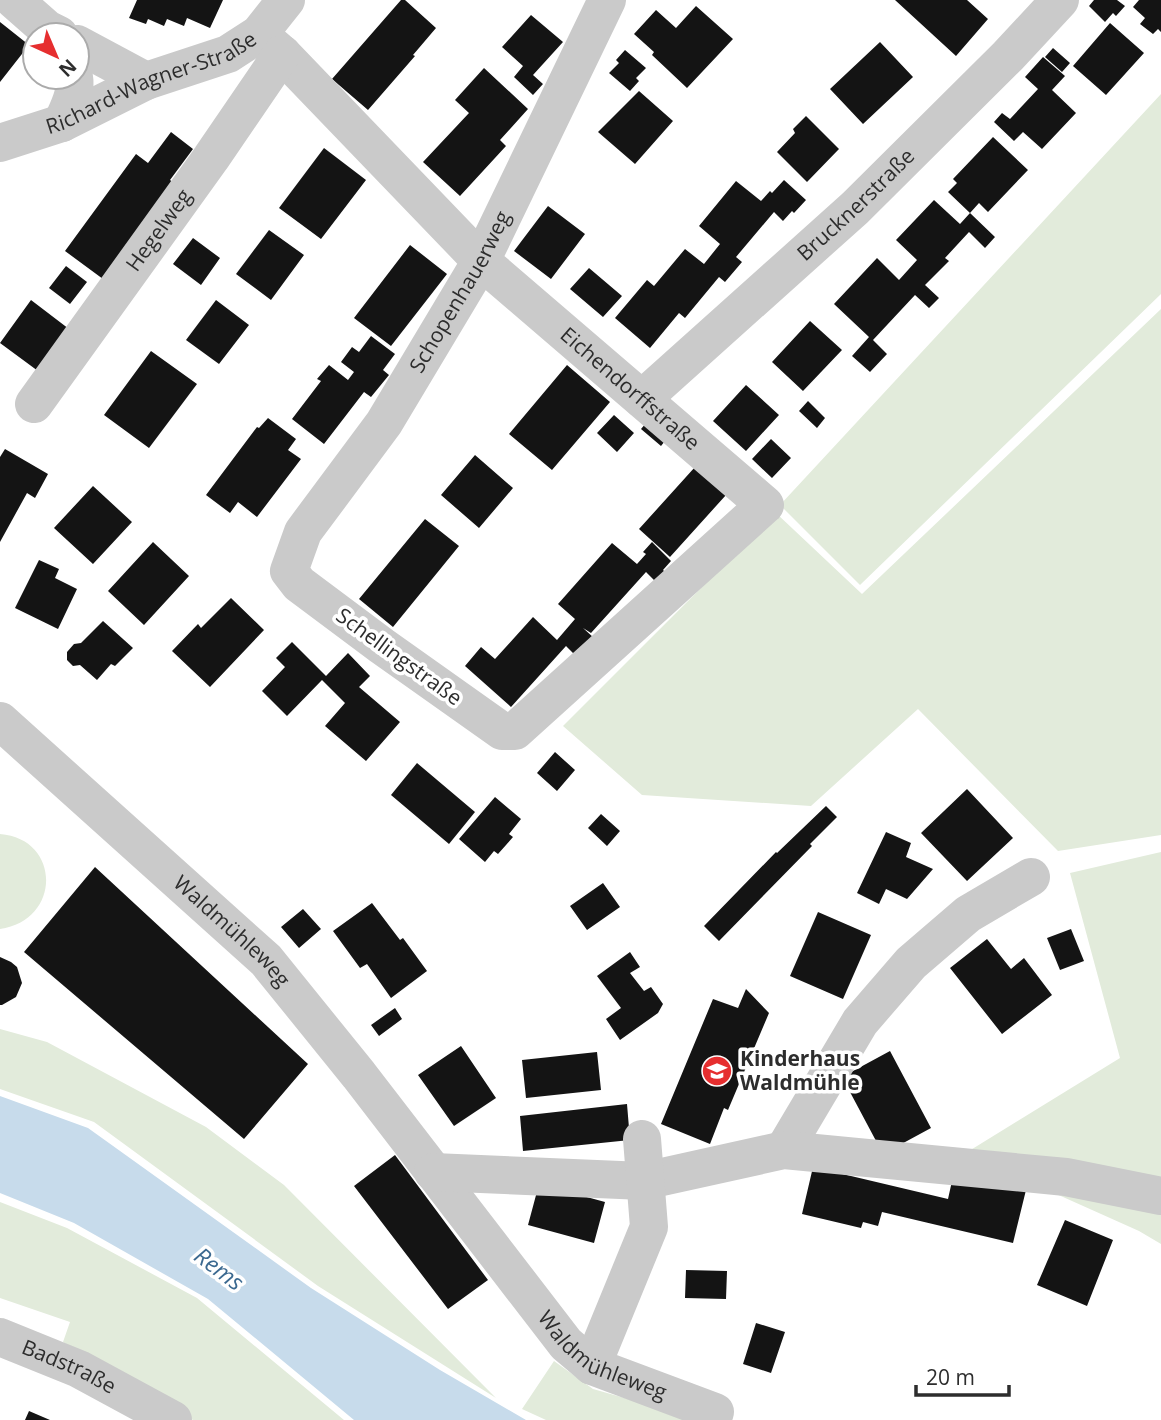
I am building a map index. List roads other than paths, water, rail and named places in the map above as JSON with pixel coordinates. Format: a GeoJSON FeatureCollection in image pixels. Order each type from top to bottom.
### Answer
{"type":"FeatureCollection","features":[{"type":"Feature","properties":{"kind":"street"},"geometry":{"type":"LineString","coordinates":[[15,0],[41,21]]}},
{"type":"Feature","properties":{"kind":"street","name":"Richard-Wagner-Straße"},"geometry":{"type":"LineString","coordinates":[[0,143],[62,123],[146,81],[228,54],[271,44],[286,0]]}},
{"type":"Feature","properties":{"kind":"street","name":"Schopenhauerweg"},"geometry":{"type":"LineString","coordinates":[[289,571],[303,532],[384,423],[481,261],[607,0]]}},
{"type":"Feature","properties":{"kind":"street","name":"Brucknerstraße"},"geometry":{"type":"LineString","coordinates":[[642,399],[855,208],[1008,56],[1045,5]]}},
{"type":"Feature","properties":{"kind":"street","name":"Eichendorffstraße"},"geometry":{"type":"LineString","coordinates":[[271,44],[481,261],[765,505],[515,732]]}},
{"type":"Feature","properties":{"kind":"street","name":"Hegelweg"},"geometry":{"type":"LineString","coordinates":[[34,404],[211,158],[271,44]]}},
{"type":"Feature","properties":{"kind":"street"},"geometry":{"type":"LineString","coordinates":[[91,53],[146,81]]}},
{"type":"Feature","properties":{"kind":"street"},"geometry":{"type":"LineString","coordinates":[[62,123],[73,91]]}},
{"type":"Feature","properties":{"kind":"street","name":"Schellingstraße"},"geometry":{"type":"LineString","coordinates":[[289,571],[299,584],[382,646],[502,731],[515,732]]}},
{"type":"Feature","properties":{"kind":"street","name":"Waldmühleweg"},"geometry":{"type":"LineString","coordinates":[[0,721],[266,960],[359,1075],[566,1345],[592,1366],[715,1412]]}},
{"type":"Feature","properties":{"kind":"street"},"geometry":{"type":"LineString","coordinates":[[783,1150],[860,1022],[911,963],[968,914],[1031,877]]}},
{"type":"Feature","properties":{"kind":"street"},"geometry":{"type":"LineString","coordinates":[[592,1366],[649,1227],[642,1139]]}},
{"type":"Feature","properties":{"kind":"street"},"geometry":{"type":"LineString","coordinates":[[433,1172],[644,1181],[783,1150],[1066,1177],[1161,1196]]}},
{"type":"Feature","properties":{"kind":"street","name":"Badstraße"},"geometry":{"type":"LineString","coordinates":[[0,1337],[79,1369],[173,1420]]}},
{"type":"Feature","properties":{"kind":"water","name":"Rems"},"geometry":{"type":"Polygon","coordinates":[[[0,1096],[88,1128],[311,1288],[440,1370],[526,1420],[354,1420],[208,1299],[74,1223],[0,1193],[0,1096]]]}},
{"type":"Feature","properties":{"kind":"place","name":"Kinderhaus Waldmühle"},"geometry":{"type":"Point","coordinates":[717,1071]}}]}
